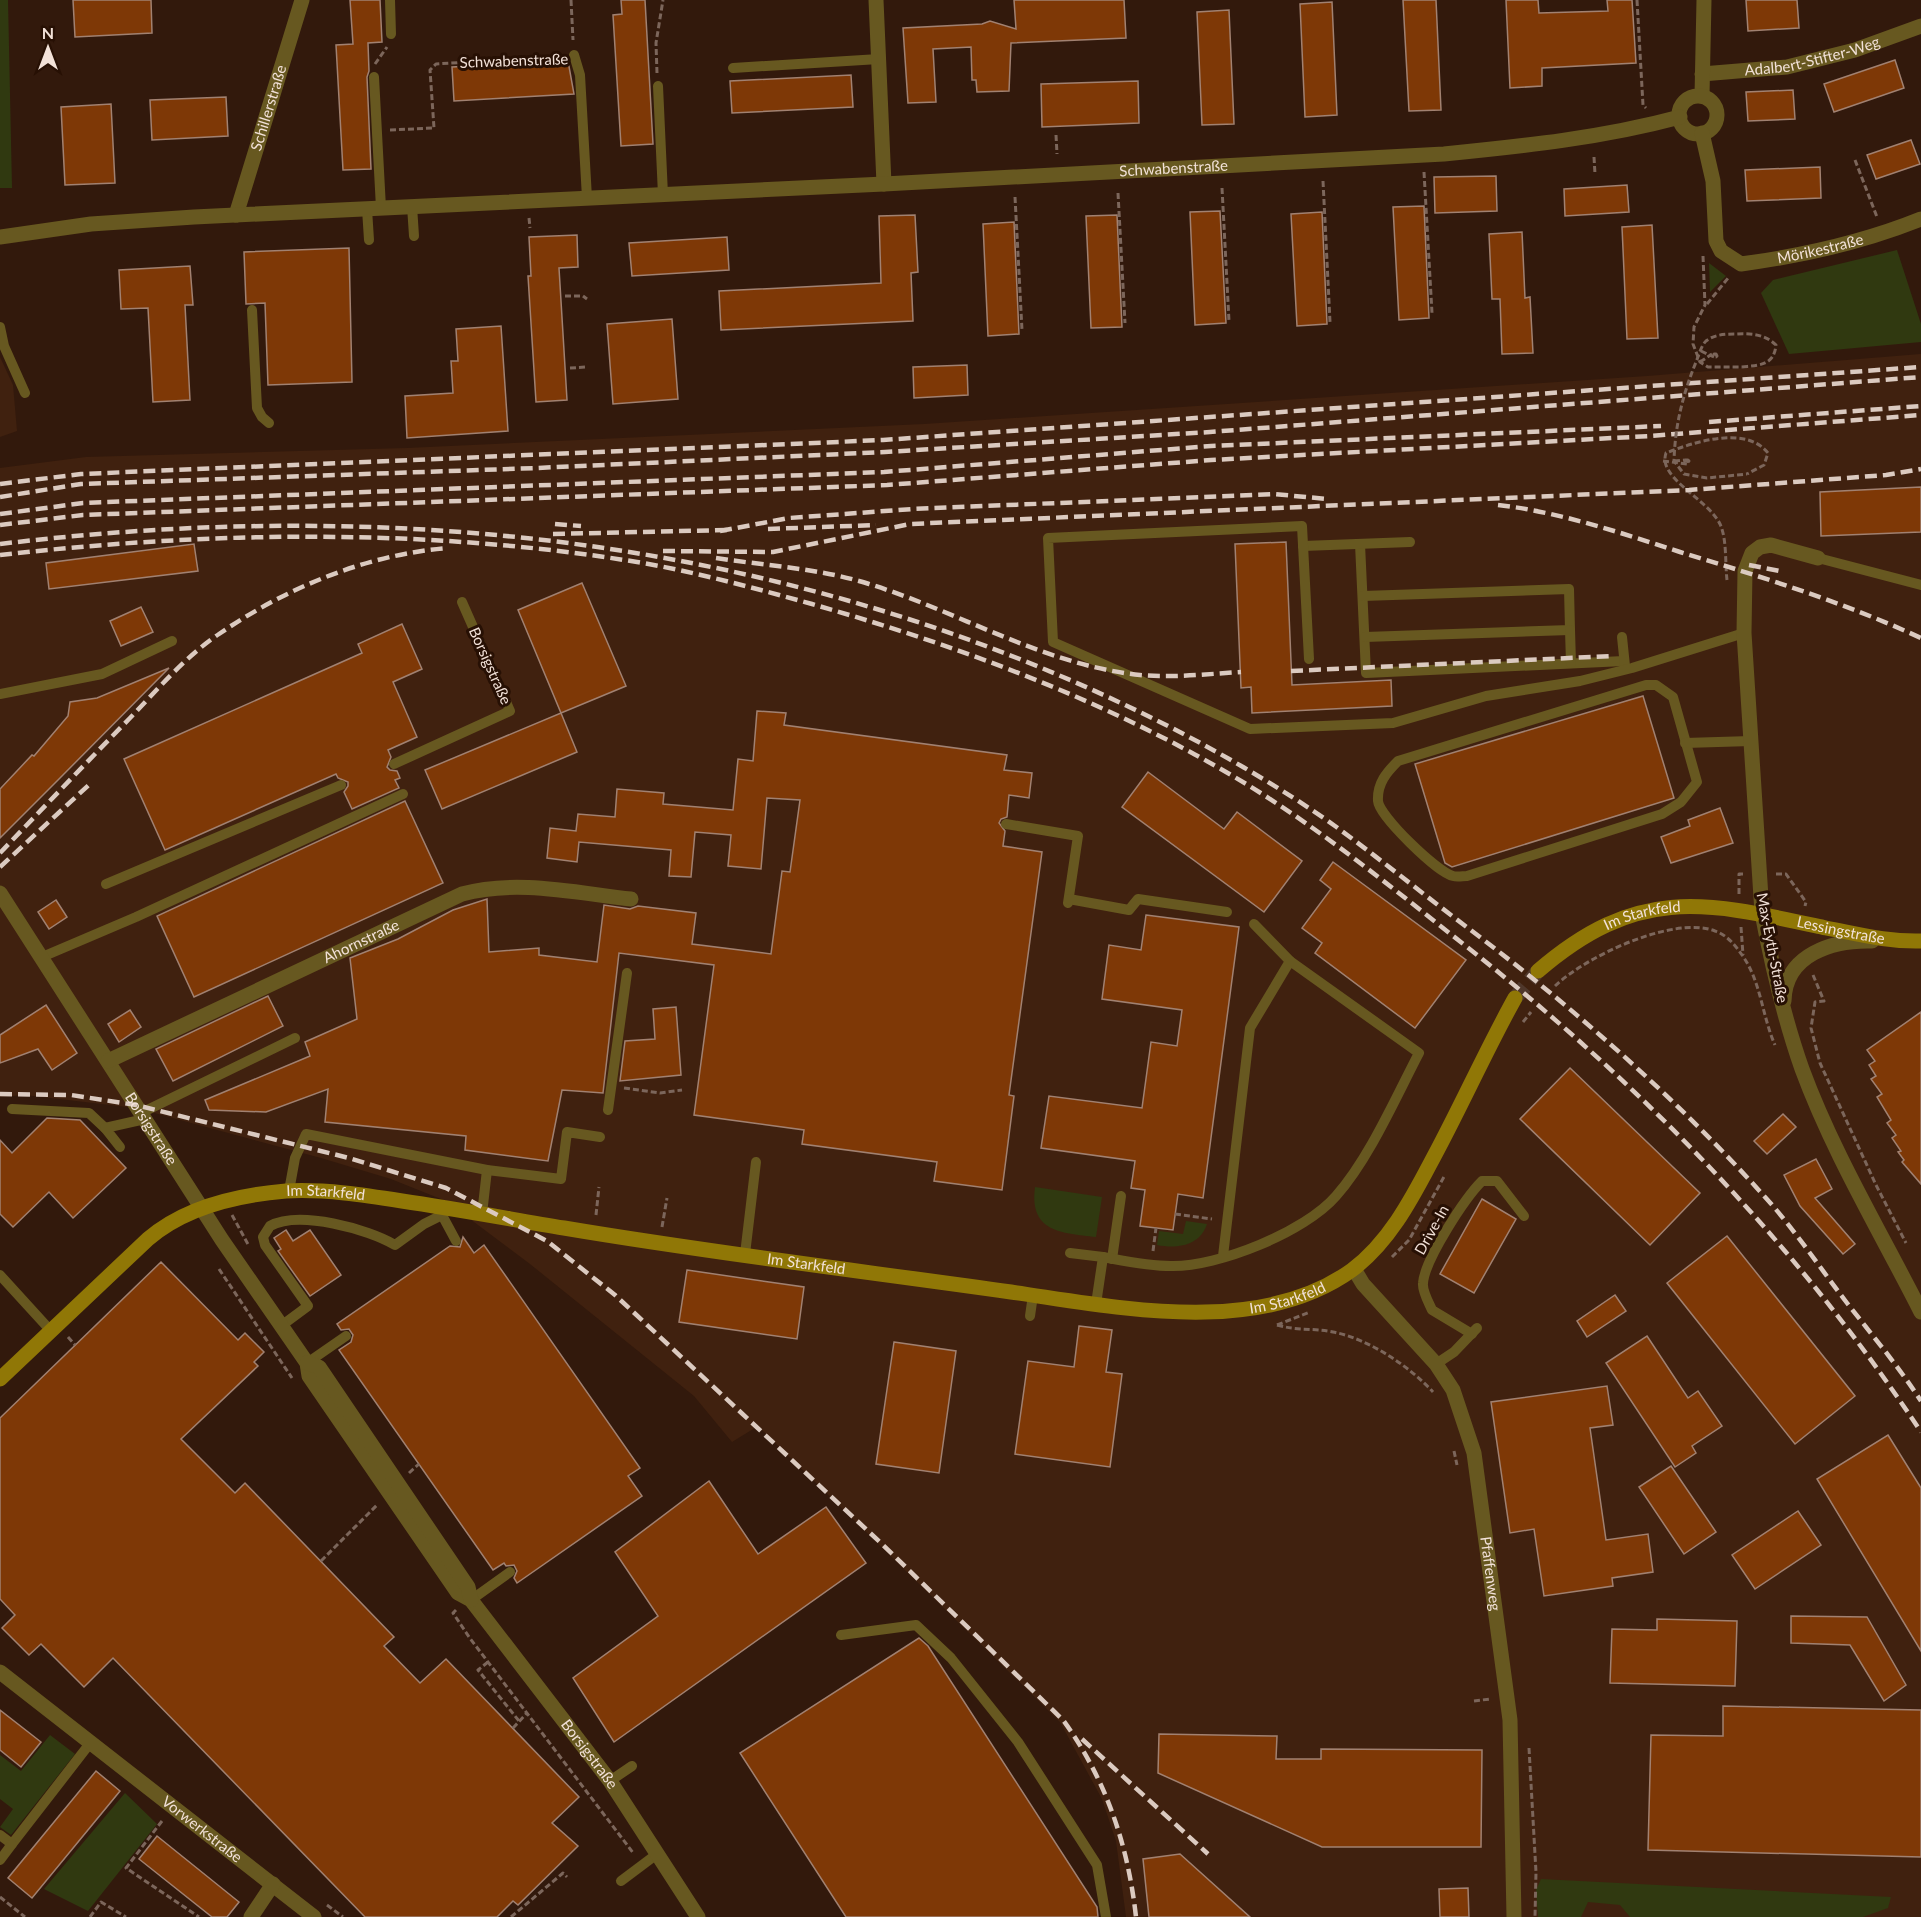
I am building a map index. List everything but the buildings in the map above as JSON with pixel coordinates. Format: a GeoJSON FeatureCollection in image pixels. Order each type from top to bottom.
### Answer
{"type":"FeatureCollection","features":[{"type":"Feature","properties":{"kind":"main road","name":"Im Starkfeld"},"geometry":{"type":"LineString","coordinates":[[1538,972],[1566,947],[1590,933],[1635,914],[1700,905],[1762,913]]}},
{"type":"Feature","properties":{"kind":"main road","name":"Lessingstraße"},"geometry":{"type":"LineString","coordinates":[[1762,913],[1888,941],[1921,941]]}},
{"type":"Feature","properties":{"kind":"main road","name":"Im Starkfeld"},"geometry":{"type":"LineString","coordinates":[[0,1379],[159,1231],[202,1208],[243,1198],[289,1191],[357,1195],[443,1211],[482,1214],[1096,1304],[1200,1311],[1265,1308],[1318,1289],[1354,1269],[1375,1249],[1400,1217],[1453,1121],[1515,998]]}},
{"type":"Feature","properties":{"kind":"street","name":"Schillerstraße"},"geometry":{"type":"LineString","coordinates":[[236,215],[302,0]]}},
{"type":"Feature","properties":{"kind":"street"},"geometry":{"type":"LineString","coordinates":[[876,0],[885,184]]}},
{"type":"Feature","properties":{"kind":"street"},"geometry":{"type":"LineString","coordinates":[[1702,96],[1704,0]]}},
{"type":"Feature","properties":{"kind":"street","name":"Adalbert-Stifter-Weg"},"geometry":{"type":"LineString","coordinates":[[1702,74],[1787,67],[1855,50],[1921,26]]}},
{"type":"Feature","properties":{"kind":"street"},"geometry":{"type":"LineString","coordinates":[[1702,96],[1712,102],[1717,118],[1712,128],[1702,133],[1685,128],[1680,117],[1686,101],[1702,96]]}},
{"type":"Feature","properties":{"kind":"street","name":"Schwabenstraße"},"geometry":{"type":"LineString","coordinates":[[0,237],[91,224],[236,215],[885,184],[1423,155],[1534,145],[1623,132],[1680,117]]}},
{"type":"Feature","properties":{"kind":"street"},"geometry":{"type":"LineString","coordinates":[[1702,133],[1709,157],[1716,242],[1721,251],[1741,264]]}},
{"type":"Feature","properties":{"kind":"street","name":"Mörikestraße"},"geometry":{"type":"LineString","coordinates":[[1741,264],[1772,260],[1884,234],[1921,219]]}},
{"type":"Feature","properties":{"kind":"street","name":"Max-Eyth-Straße"},"geometry":{"type":"LineString","coordinates":[[1818,558],[1771,546],[1760,547],[1752,553],[1745,572],[1744,633],[1762,913],[1788,1028],[1803,1071],[1838,1150],[1921,1311]]}},
{"type":"Feature","properties":{"kind":"street","name":"Ahornstraße"},"geometry":{"type":"LineString","coordinates":[[108,1061],[339,955],[462,894],[487,887],[536,889],[631,899]]}},
{"type":"Feature","properties":{"kind":"street","name":"Borsigstraße"},"geometry":{"type":"LineString","coordinates":[[0,893],[202,1208],[307,1363],[309,1376],[395,1487],[458,1593],[471,1600],[610,1781],[698,1917]]}},
{"type":"Feature","properties":{"kind":"street"},"geometry":{"type":"LineString","coordinates":[[1788,1028],[1784,992],[1799,965],[1820,949],[1837,942],[1888,941]]}},
{"type":"Feature","properties":{"kind":"street","name":"Pfaffenweg"},"geometry":{"type":"LineString","coordinates":[[1354,1269],[1363,1284],[1436,1364],[1453,1390],[1474,1453],[1510,1720],[1514,1917]]}},
{"type":"Feature","properties":{"kind":"street","name":"Vorwerkstraße"},"geometry":{"type":"LineString","coordinates":[[0,1672],[314,1917]]}},
{"type":"Feature","properties":{"kind":"street"},"geometry":{"type":"LineString","coordinates":[[251,1917],[273,1884]]}},
{"type":"Feature","properties":{"kind":"lane"},"geometry":{"type":"LineString","coordinates":[[390,0],[391,34]]}},
{"type":"Feature","properties":{"kind":"lane","name":"Schwabenstraße"},"geometry":{"type":"LineString","coordinates":[[574,55],[580,75],[587,198]]}},
{"type":"Feature","properties":{"kind":"lane"},"geometry":{"type":"LineString","coordinates":[[733,68],[879,59]]}},
{"type":"Feature","properties":{"kind":"lane"},"geometry":{"type":"LineString","coordinates":[[369,240],[374,208],[377,131],[374,77]]}},
{"type":"Feature","properties":{"kind":"lane"},"geometry":{"type":"LineString","coordinates":[[658,86],[663,195]]}},
{"type":"Feature","properties":{"kind":"lane"},"geometry":{"type":"LineString","coordinates":[[412,206],[414,236]]}},
{"type":"Feature","properties":{"kind":"lane"},"geometry":{"type":"LineString","coordinates":[[252,310],[258,408],[262,417],[269,423]]}},
{"type":"Feature","properties":{"kind":"lane"},"geometry":{"type":"LineString","coordinates":[[0,327],[4,346],[25,393]]}},
{"type":"Feature","properties":{"kind":"lane"},"geometry":{"type":"LineString","coordinates":[[1309,659],[1302,526],[1048,538],[1053,642],[1250,729],[1392,723],[1486,696],[1580,681],[1624,665],[1744,633]]}},
{"type":"Feature","properties":{"kind":"lane"},"geometry":{"type":"LineString","coordinates":[[1304,546],[1410,542]]}},
{"type":"Feature","properties":{"kind":"lane"},"geometry":{"type":"LineString","coordinates":[[1360,544],[1366,673],[1571,663],[1624,665]]}},
{"type":"Feature","properties":{"kind":"lane"},"geometry":{"type":"LineString","coordinates":[[1818,558],[1921,585]]}},
{"type":"Feature","properties":{"kind":"lane"},"geometry":{"type":"LineString","coordinates":[[1363,596],[1569,589],[1571,663]]}},
{"type":"Feature","properties":{"kind":"lane","name":"Borsigstraße"},"geometry":{"type":"LineString","coordinates":[[394,764],[510,711],[462,602]]}},
{"type":"Feature","properties":{"kind":"lane"},"geometry":{"type":"LineString","coordinates":[[1365,637],[1570,630]]}},
{"type":"Feature","properties":{"kind":"lane"},"geometry":{"type":"LineString","coordinates":[[1622,636],[1624,665]]}},
{"type":"Feature","properties":{"kind":"lane"},"geometry":{"type":"LineString","coordinates":[[0,694],[102,674],[172,641]]}},
{"type":"Feature","properties":{"kind":"lane"},"geometry":{"type":"LineString","coordinates":[[1646,685],[1656,685],[1673,698],[1685,743],[1697,782],[1681,802],[1662,814],[1467,876],[1452,876],[1435,865],[1382,814],[1378,802],[1385,773],[1398,761],[1646,685]]}},
{"type":"Feature","properties":{"kind":"lane"},"geometry":{"type":"LineString","coordinates":[[1685,743],[1751,741]]}},
{"type":"Feature","properties":{"kind":"lane"},"geometry":{"type":"LineString","coordinates":[[106,884],[341,785]]}},
{"type":"Feature","properties":{"kind":"lane"},"geometry":{"type":"LineString","coordinates":[[42,957],[136,917],[403,794]]}},
{"type":"Feature","properties":{"kind":"lane"},"geometry":{"type":"LineString","coordinates":[[1006,824],[1078,836],[1068,901],[1130,910],[1138,899],[1227,912]]}},
{"type":"Feature","properties":{"kind":"lane"},"geometry":{"type":"LineString","coordinates":[[1070,1253],[1173,1266],[1223,1256],[1288,1233],[1315,1216],[1336,1196],[1371,1143],[1419,1053],[1290,961],[1254,924]]}},
{"type":"Feature","properties":{"kind":"lane"},"geometry":{"type":"LineString","coordinates":[[1223,1256],[1250,1028],[1290,961]]}},
{"type":"Feature","properties":{"kind":"lane"},"geometry":{"type":"LineString","coordinates":[[608,1110],[627,973]]}},
{"type":"Feature","properties":{"kind":"lane"},"geometry":{"type":"LineString","coordinates":[[105,1128],[143,1116],[296,1038]]}},
{"type":"Feature","properties":{"kind":"lane"},"geometry":{"type":"LineString","coordinates":[[12,1109],[89,1113],[120,1147]]}},
{"type":"Feature","properties":{"kind":"lane"},"geometry":{"type":"LineString","coordinates":[[289,1191],[295,1158],[306,1134],[487,1170],[561,1179],[567,1132],[600,1137]]}},
{"type":"Feature","properties":{"kind":"lane"},"geometry":{"type":"LineString","coordinates":[[745,1254],[757,1162]]}},
{"type":"Feature","properties":{"kind":"lane"},"geometry":{"type":"LineString","coordinates":[[482,1214],[487,1170]]}},
{"type":"Feature","properties":{"kind":"lane","name":"Drive-In"},"geometry":{"type":"LineString","coordinates":[[1436,1364],[1454,1352],[1474,1331],[1432,1310],[1423,1284],[1432,1256],[1469,1193],[1482,1181],[1497,1181],[1524,1216]]}},
{"type":"Feature","properties":{"kind":"lane"},"geometry":{"type":"LineString","coordinates":[[1096,1304],[1121,1196]]}},
{"type":"Feature","properties":{"kind":"lane"},"geometry":{"type":"LineString","coordinates":[[281,1326],[308,1306],[265,1245],[264,1237],[270,1226],[285,1222],[313,1221],[369,1233],[395,1245],[443,1211],[456,1241]]}},
{"type":"Feature","properties":{"kind":"lane"},"geometry":{"type":"LineString","coordinates":[[0,1275],[51,1331]]}},
{"type":"Feature","properties":{"kind":"lane"},"geometry":{"type":"LineString","coordinates":[[1030,1316],[1033,1295]]}},
{"type":"Feature","properties":{"kind":"lane"},"geometry":{"type":"LineString","coordinates":[[307,1363],[346,1336]]}},
{"type":"Feature","properties":{"kind":"lane"},"geometry":{"type":"LineString","coordinates":[[471,1600],[510,1572]]}},
{"type":"Feature","properties":{"kind":"lane"},"geometry":{"type":"LineString","coordinates":[[841,1635],[916,1625],[951,1658],[1018,1742],[1097,1865],[1106,1917]]}},
{"type":"Feature","properties":{"kind":"lane"},"geometry":{"type":"LineString","coordinates":[[0,1860],[91,1742]]}},
{"type":"Feature","properties":{"kind":"lane"},"geometry":{"type":"LineString","coordinates":[[610,1781],[632,1766]]}},
{"type":"Feature","properties":{"kind":"lane"},"geometry":{"type":"LineString","coordinates":[[0,1835],[12,1844]]}},
{"type":"Feature","properties":{"kind":"lane"},"geometry":{"type":"LineString","coordinates":[[621,1881],[657,1854]]}},
{"type":"Feature","properties":{"kind":"path"},"geometry":{"type":"LineString","coordinates":[[571,0],[574,55]]}},
{"type":"Feature","properties":{"kind":"path"},"geometry":{"type":"LineString","coordinates":[[658,86],[656,43],[663,0]]}},
{"type":"Feature","properties":{"kind":"path"},"geometry":{"type":"LineString","coordinates":[[1637,0],[1643,105],[1658,123]]}},
{"type":"Feature","properties":{"kind":"path"},"geometry":{"type":"LineString","coordinates":[[374,77],[374,66],[392,41],[391,34]]}},
{"type":"Feature","properties":{"kind":"path","name":"Schwabenstraße"},"geometry":{"type":"LineString","coordinates":[[377,131],[434,128],[430,70],[436,64],[574,55]]}},
{"type":"Feature","properties":{"kind":"path"},"geometry":{"type":"LineString","coordinates":[[1056,135],[1058,154]]}},
{"type":"Feature","properties":{"kind":"path"},"geometry":{"type":"LineString","coordinates":[[1423,155],[1432,313]]}},
{"type":"Feature","properties":{"kind":"path"},"geometry":{"type":"LineString","coordinates":[[1594,157],[1595,174]]}},
{"type":"Feature","properties":{"kind":"path"},"geometry":{"type":"LineString","coordinates":[[1855,160],[1884,234]]}},
{"type":"Feature","properties":{"kind":"path"},"geometry":{"type":"LineString","coordinates":[[1323,181],[1330,322]]}},
{"type":"Feature","properties":{"kind":"path"},"geometry":{"type":"LineString","coordinates":[[1222,188],[1229,321]]}},
{"type":"Feature","properties":{"kind":"path"},"geometry":{"type":"LineString","coordinates":[[1118,193],[1125,323]]}},
{"type":"Feature","properties":{"kind":"path"},"geometry":{"type":"LineString","coordinates":[[1015,197],[1022,330]]}},
{"type":"Feature","properties":{"kind":"path"},"geometry":{"type":"LineString","coordinates":[[529,216],[530,228]]}},
{"type":"Feature","properties":{"kind":"path"},"geometry":{"type":"LineString","coordinates":[[1703,248],[1706,305]]}},
{"type":"Feature","properties":{"kind":"path"},"geometry":{"type":"LineString","coordinates":[[1727,584],[1721,527],[1711,509],[1668,474],[1664,460],[1666,453],[1707,440],[1748,440],[1762,446],[1768,453],[1764,465],[1747,474],[1707,478],[1684,474],[1674,461],[1677,421],[1684,391],[1701,351],[1705,342],[1715,336],[1727,334],[1759,335],[1770,339],[1776,345],[1774,357],[1770,362],[1742,367],[1708,367],[1700,362],[1693,344],[1694,327],[1706,305],[1741,264]]}},
{"type":"Feature","properties":{"kind":"path"},"geometry":{"type":"LineString","coordinates":[[565,296],[583,296],[587,299]]}},
{"type":"Feature","properties":{"kind":"path"},"geometry":{"type":"LineString","coordinates":[[1700,362],[1714,354],[1717,356],[1714,357],[1713,355],[1714,354],[1716,354],[1717,356],[1716,357],[1714,357],[1708,354],[1701,351]]}},
{"type":"Feature","properties":{"kind":"path"},"geometry":{"type":"LineString","coordinates":[[570,368],[587,367]]}},
{"type":"Feature","properties":{"kind":"path"},"geometry":{"type":"LineString","coordinates":[[1664,460],[1689,463],[1689,461],[1685,462],[1689,462],[1689,461],[1688,460],[1674,461]]}},
{"type":"Feature","properties":{"kind":"path"},"geometry":{"type":"LineString","coordinates":[[1555,986],[1567,975],[1612,948],[1673,931],[1698,928],[1715,931],[1730,940],[1743,955]]}},
{"type":"Feature","properties":{"kind":"path"},"geometry":{"type":"LineString","coordinates":[[1824,1001],[1815,1002],[1811,1028],[1820,1063],[1876,1185],[1909,1249]]}},
{"type":"Feature","properties":{"kind":"path"},"geometry":{"type":"LineString","coordinates":[[611,1086],[660,1094],[682,1090]]}},
{"type":"Feature","properties":{"kind":"path"},"geometry":{"type":"LineString","coordinates":[[596,1215],[599,1187]]}},
{"type":"Feature","properties":{"kind":"path"},"geometry":{"type":"LineString","coordinates":[[1175,1214],[1226,1221]]}},
{"type":"Feature","properties":{"kind":"path"},"geometry":{"type":"LineString","coordinates":[[1151,1265],[1156,1228]]}},
{"type":"Feature","properties":{"kind":"path"},"geometry":{"type":"LineString","coordinates":[[218,1267],[276,1356]]}},
{"type":"Feature","properties":{"kind":"path"},"geometry":{"type":"LineString","coordinates":[[1318,1309],[1277,1325],[1298,1331],[1333,1332],[1356,1340],[1396,1359],[1418,1376],[1437,1398]]}},
{"type":"Feature","properties":{"kind":"path"},"geometry":{"type":"LineString","coordinates":[[67,1335],[75,1345]]}},
{"type":"Feature","properties":{"kind":"path"},"geometry":{"type":"LineString","coordinates":[[1453,1447],[1458,1470]]}},
{"type":"Feature","properties":{"kind":"path"},"geometry":{"type":"LineString","coordinates":[[321,1561],[419,1464]]}},
{"type":"Feature","properties":{"kind":"path"},"geometry":{"type":"LineString","coordinates":[[471,1600],[453,1613],[642,1864]]}},
{"type":"Feature","properties":{"kind":"path"},"geometry":{"type":"LineString","coordinates":[[488,1662],[478,1670],[519,1721]]}},
{"type":"Feature","properties":{"kind":"path"},"geometry":{"type":"LineString","coordinates":[[1474,1701],[1492,1699]]}},
{"type":"Feature","properties":{"kind":"path"},"geometry":{"type":"LineString","coordinates":[[513,1728],[527,1713]]}},
{"type":"Feature","properties":{"kind":"path"},"geometry":{"type":"LineString","coordinates":[[162,1821],[126,1868],[199,1917]]}},
{"type":"Feature","properties":{"kind":"path"},"geometry":{"type":"LineString","coordinates":[[511,1917],[563,1873],[567,1877]]}},
{"type":"Feature","properties":{"kind":"path"},"geometry":{"type":"LineString","coordinates":[[0,1897],[25,1917]]}},
{"type":"Feature","properties":{"kind":"path"},"geometry":{"type":"LineString","coordinates":[[90,1917],[101,1902],[126,1917]]}},
{"type":"Feature","properties":{"kind":"shaded area"},"geometry":{"type":"Polygon","coordinates":[[[1921,354],[1921,1917],[1126,1917],[1116,1841],[1102,1799],[1060,1722],[758,1426],[732,1442],[694,1396],[530,1264],[446,1201],[391,1179],[321,1158],[136,1108],[25,1095],[0,1097],[0,468],[86,457],[407,448],[924,424],[1647,376],[1921,354]]]}},
{"type":"Feature","properties":{"kind":"shaded area"},"geometry":{"type":"Polygon","coordinates":[[[0,357],[13,385],[17,431],[0,437],[0,357]]]}},
{"type":"Feature","properties":{"kind":"green space"},"geometry":{"type":"Polygon","coordinates":[[[0,0],[8,0],[12,188],[0,188],[0,0]]]}},
{"type":"Feature","properties":{"kind":"green space"},"geometry":{"type":"Polygon","coordinates":[[[1897,250],[1921,324],[1921,342],[1789,354],[1761,293],[1773,280],[1897,250]]]}},
{"type":"Feature","properties":{"kind":"green space"},"geometry":{"type":"Polygon","coordinates":[[[1709,263],[1726,276],[1710,292],[1709,263]]]}},
{"type":"Feature","properties":{"kind":"green space"},"geometry":{"type":"Polygon","coordinates":[[[1035,1187],[1102,1197],[1096,1237],[1060,1231],[1042,1222],[1034,1202],[1035,1187]]]}},
{"type":"Feature","properties":{"kind":"green space"},"geometry":{"type":"Polygon","coordinates":[[[1186,1221],[1207,1224],[1199,1237],[1187,1244],[1157,1245],[1159,1231],[1183,1234],[1186,1221]]]}},
{"type":"Feature","properties":{"kind":"green space"},"geometry":{"type":"Polygon","coordinates":[[[50,1735],[75,1754],[11,1835],[0,1827],[13,1809],[0,1799],[0,1755],[21,1771],[50,1735]]]}},
{"type":"Feature","properties":{"kind":"green space"},"geometry":{"type":"Polygon","coordinates":[[[125,1793],[157,1824],[88,1911],[44,1889],[125,1793]]]}},
{"type":"Feature","properties":{"kind":"green space"},"geometry":{"type":"Polygon","coordinates":[[[1541,1879],[1891,1897],[1888,1908],[1863,1917],[1630,1917],[1620,1905],[1588,1902],[1581,1917],[1538,1917],[1536,1890],[1541,1879]]]}},
{"type":"Feature","properties":{"kind":"tunnel"},"geometry":{"type":"LineString","coordinates":[[1515,998],[1538,971]]}},
{"type":"Feature","properties":{"kind":"railway"},"geometry":{"type":"LineString","coordinates":[[0,484],[81,474],[883,440],[1921,367]]}},
{"type":"Feature","properties":{"kind":"railway"},"geometry":{"type":"LineString","coordinates":[[0,497],[81,484],[537,468],[885,452],[1210,432],[1921,377]]}},
{"type":"Feature","properties":{"kind":"railway"},"geometry":{"type":"LineString","coordinates":[[1709,422],[1921,406]]}},
{"type":"Feature","properties":{"kind":"railway"},"geometry":{"type":"LineString","coordinates":[[0,525],[83,515],[887,485],[1211,460],[1650,436],[1921,415]]}},
{"type":"Feature","properties":{"kind":"railway"},"geometry":{"type":"LineString","coordinates":[[0,514],[83,503],[884,472],[1211,446],[1661,426]]}},
{"type":"Feature","properties":{"kind":"railway"},"geometry":{"type":"LineString","coordinates":[[663,551],[773,552],[910,524],[1689,490],[1886,475],[1921,469]]}},
{"type":"Feature","properties":{"kind":"railway"},"geometry":{"type":"LineString","coordinates":[[720,531],[789,518],[913,509],[1274,494],[1327,499]]}},
{"type":"Feature","properties":{"kind":"railway"},"geometry":{"type":"LineString","coordinates":[[1498,505],[1590,524],[1741,571],[1862,613],[1921,638]]}},
{"type":"Feature","properties":{"kind":"railway"},"geometry":{"type":"LineString","coordinates":[[555,524],[581,526]]}},
{"type":"Feature","properties":{"kind":"railway"},"geometry":{"type":"LineString","coordinates":[[768,529],[876,525]]}},
{"type":"Feature","properties":{"kind":"railway"},"geometry":{"type":"LineString","coordinates":[[0,544],[149,530],[297,526],[444,531],[589,546],[733,572],[875,609],[1015,657],[1152,718],[1246,769],[1335,826],[1508,958],[1623,1055],[1696,1124],[1776,1210],[1895,1363],[1921,1401]]}},
{"type":"Feature","properties":{"kind":"railway"},"geometry":{"type":"LineString","coordinates":[[553,534],[727,530]]}},
{"type":"Feature","properties":{"kind":"railway"},"geometry":{"type":"LineString","coordinates":[[0,555],[159,541],[319,537],[479,543],[637,562],[703,575],[768,592],[919,637],[1024,675],[1127,720],[1226,772],[1318,832],[1462,943],[1591,1052],[1652,1109],[1768,1231],[1822,1296],[1873,1363],[1921,1432]]}},
{"type":"Feature","properties":{"kind":"railway"},"geometry":{"type":"LineString","coordinates":[[0,853],[172,674],[195,652],[219,634],[271,602],[327,576],[386,558],[447,548]]}},
{"type":"Feature","properties":{"kind":"railway"},"geometry":{"type":"LineString","coordinates":[[716,558],[812,571],[869,584],[1036,649],[1105,669],[1140,675],[1165,676],[1241,672]]}},
{"type":"Feature","properties":{"kind":"railway"},"geometry":{"type":"LineString","coordinates":[[1749,565],[1780,571]]}},
{"type":"Feature","properties":{"kind":"railway"},"geometry":{"type":"LineString","coordinates":[[1291,671],[1612,656]]}},
{"type":"Feature","properties":{"kind":"railway"},"geometry":{"type":"LineString","coordinates":[[0,867],[92,782]]}},
{"type":"Feature","properties":{"kind":"railway"},"geometry":{"type":"LineString","coordinates":[[0,1094],[71,1095],[136,1105],[349,1158],[446,1188],[547,1241],[615,1295],[883,1545],[1063,1720],[1091,1766],[1113,1814],[1127,1864],[1136,1917]]}},
{"type":"Feature","properties":{"kind":"railway"},"geometry":{"type":"LineString","coordinates":[[1082,1739],[1208,1854]]}}]}
